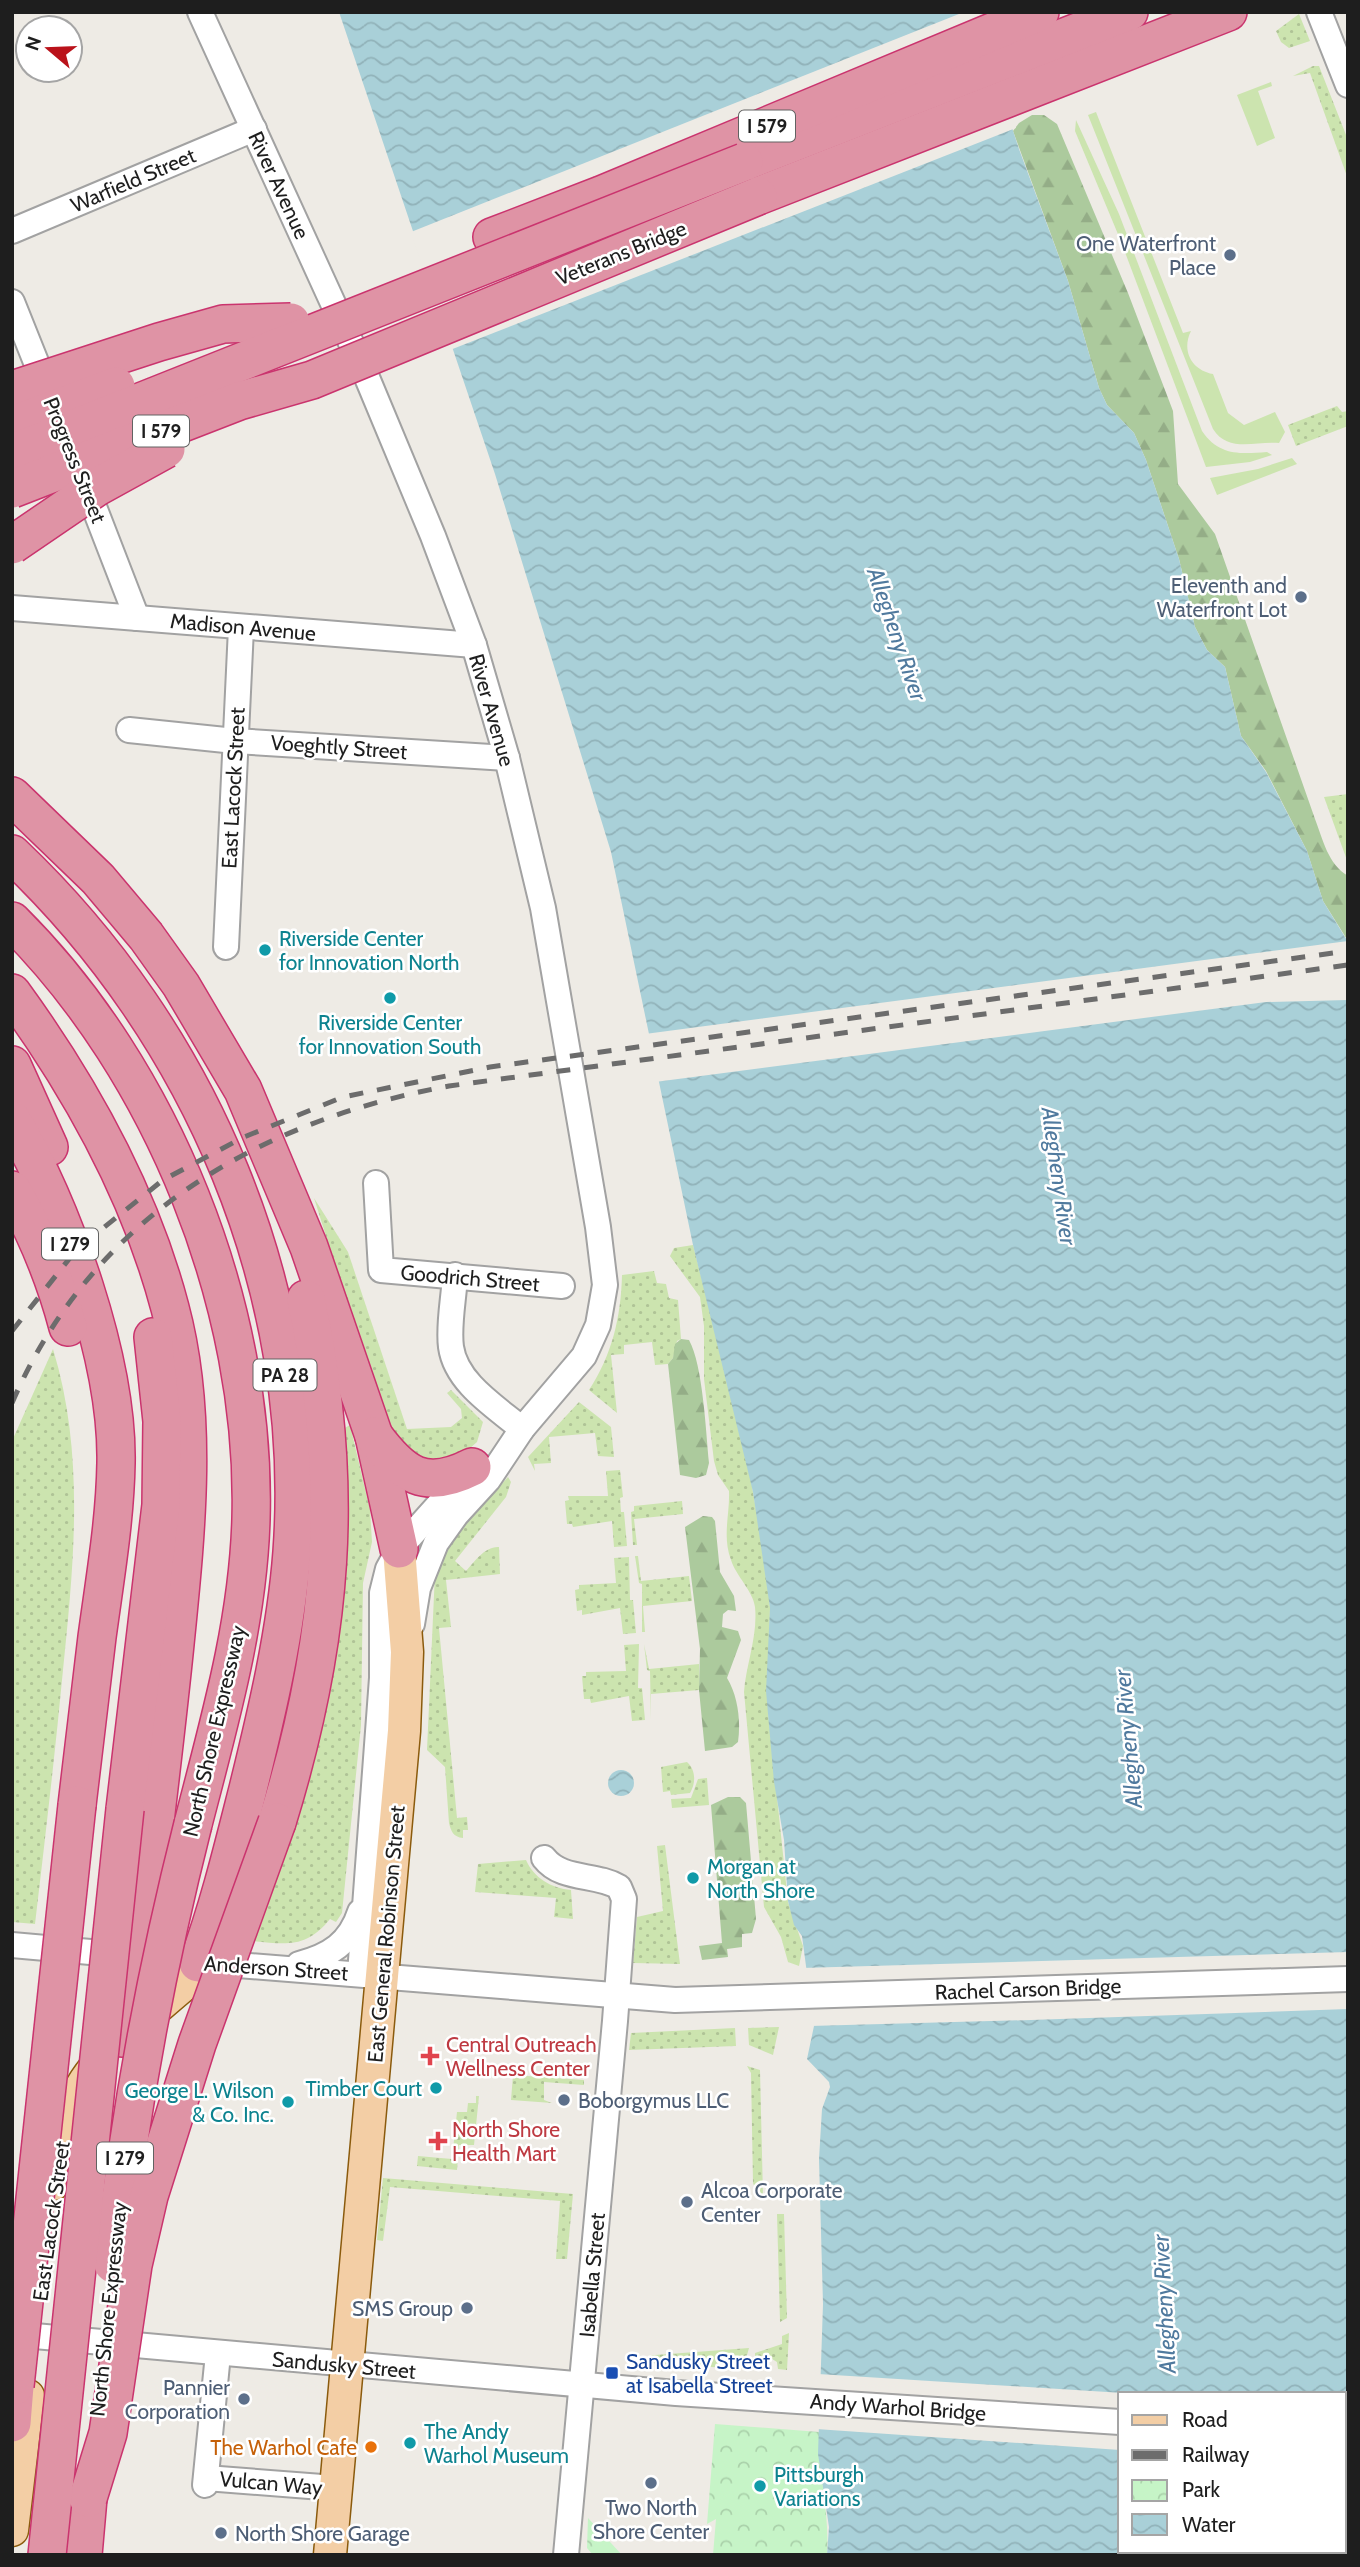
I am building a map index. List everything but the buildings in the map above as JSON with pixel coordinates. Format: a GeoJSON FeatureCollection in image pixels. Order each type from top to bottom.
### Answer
{"type":"FeatureCollection","features":[{"type":"Feature","properties":{"kind":"highway","name":"I 579"},"geometry":{"type":"LineString","coordinates":[[12,425],[291,322],[1040,12]]}},
{"type":"Feature","properties":{"kind":"highway"},"geometry":{"type":"LineString","coordinates":[[12,453],[1129,12]]}},
{"type":"Feature","properties":{"kind":"highway","name":"Veterans Bridge"},"geometry":{"type":"LineString","coordinates":[[12,489],[239,401],[312,380],[758,196],[1228,12]]}},
{"type":"Feature","properties":{"kind":"highway"},"geometry":{"type":"LineString","coordinates":[[12,390],[223,324],[291,322]]}},
{"type":"Feature","properties":{"kind":"highway"},"geometry":{"type":"LineString","coordinates":[[12,545],[109,481],[165,450],[312,380]]}},
{"type":"Feature","properties":{"kind":"highway","name":"PA 28"},"geometry":{"type":"LineString","coordinates":[[12,796],[98,879],[181,985],[243,1090],[309,1247],[374,1436],[398,1549]]}},
{"type":"Feature","properties":{"kind":"highway","name":"PA 28"},"geometry":{"type":"LineString","coordinates":[[12,854],[89,933],[168,1044],[207,1119],[242,1203],[268,1282],[285,1373],[292,1458],[292,1552],[277,1660],[228,1868],[198,1962]]}},
{"type":"Feature","properties":{"kind":"highway","name":"North Shore Expressway"},"geometry":{"type":"LineString","coordinates":[[12,920],[80,999],[129,1070],[166,1140],[210,1257],[239,1359],[248,1439],[251,1518],[245,1597],[232,1676],[192,1824],[149,2010],[126,2147],[83,2555]]}},
{"type":"Feature","properties":{"kind":"highway"},"geometry":{"type":"LineString","coordinates":[[12,993],[54,1056],[127,1185],[171,1309],[184,1385],[188,1466],[181,1578],[134,2001],[122,2038]]}},
{"type":"Feature","properties":{"kind":"highway"},"geometry":{"type":"LineString","coordinates":[[47,2555],[125,1809],[161,1505],[162,1421],[152,1327],[134,1246],[103,1162],[54,1056]]}},
{"type":"Feature","properties":{"kind":"highway"},"geometry":{"type":"LineString","coordinates":[[12,1065],[60,1173],[81,1241],[106,1375]]}},
{"type":"Feature","properties":{"kind":"highway","name":"I 279"},"geometry":{"type":"LineString","coordinates":[[12,1120],[43,1178],[68,1237],[106,1375],[116,1460],[112,1535],[77,1805],[12,2423]]}},
{"type":"Feature","properties":{"kind":"highway"},"geometry":{"type":"LineString","coordinates":[[89,2498],[108,2433],[133,2265],[149,2196],[197,2044],[277,1822],[306,1719],[318,1652],[331,1547],[331,1483],[326,1416],[316,1346],[272,1162]]}},
{"type":"Feature","properties":{"kind":"highway"},"geometry":{"type":"LineString","coordinates":[[12,1190],[35,1231],[58,1288],[86,1399],[97,1511],[97,1637]]}},
{"type":"Feature","properties":{"kind":"highway"},"geometry":{"type":"LineString","coordinates":[[374,1436],[395,1464],[412,1473],[431,1478],[454,1476],[472,1467]]}},
{"type":"Feature","properties":{"kind":"main road","name":"PA 28"},"geometry":{"type":"LineString","coordinates":[[398,1549],[407,1652]]}},
{"type":"Feature","properties":{"kind":"main road","name":"East General Robinson Street"},"geometry":{"type":"LineString","coordinates":[[330,2555],[346,2366],[371,1975],[404,1731],[407,1652]]}},
{"type":"Feature","properties":{"kind":"main road","name":"East Lacock Street"},"geometry":{"type":"LineString","coordinates":[[12,2530],[24,2335],[56,2155],[68,2113],[88,2075],[122,2038],[181,1987],[198,1962]]}},
{"type":"Feature","properties":{"kind":"street","name":"River Avenue"},"geometry":{"type":"LineString","coordinates":[[200,12],[379,407],[474,645],[507,758],[543,908],[598,1227],[604,1285],[598,1325],[584,1356],[522,1429]]}},
{"type":"Feature","properties":{"kind":"street"},"geometry":{"type":"LineString","coordinates":[[1319,12],[1348,85]]}},
{"type":"Feature","properties":{"kind":"street","name":"Warfield Street"},"geometry":{"type":"LineString","coordinates":[[12,231],[254,129]]}},
{"type":"Feature","properties":{"kind":"street","name":"Progress Street"},"geometry":{"type":"LineString","coordinates":[[12,302],[137,618]]}},
{"type":"Feature","properties":{"kind":"street","name":"Madison Avenue"},"geometry":{"type":"LineString","coordinates":[[12,608],[474,645]]}},
{"type":"Feature","properties":{"kind":"street","name":"East Lacock Street"},"geometry":{"type":"LineString","coordinates":[[226,947],[241,628]]}},
{"type":"Feature","properties":{"kind":"street","name":"Voeghtly Street"},"geometry":{"type":"LineString","coordinates":[[129,730],[235,741],[507,758]]}},
{"type":"Feature","properties":{"kind":"street","name":"Goodrich Street"},"geometry":{"type":"LineString","coordinates":[[376,1183],[381,1270],[562,1286]]}},
{"type":"Feature","properties":{"kind":"street"},"geometry":{"type":"LineString","coordinates":[[455,1275],[451,1347],[460,1372],[478,1392],[522,1429]]}},
{"type":"Feature","properties":{"kind":"street","name":"East General Robinson Street"},"geometry":{"type":"LineString","coordinates":[[371,1975],[367,1891],[382,1678],[382,1593],[388,1569],[398,1549],[472,1467],[522,1429]]}},
{"type":"Feature","properties":{"kind":"street","name":"East General Robinson Street"},"geometry":{"type":"LineString","coordinates":[[407,1652],[418,1588],[436,1543],[456,1515],[488,1480],[522,1429]]}},
{"type":"Feature","properties":{"kind":"street","name":"Isabella Street"},"geometry":{"type":"LineString","coordinates":[[544,1858],[557,1870],[607,1880],[619,1887],[624,1899],[618,1995],[566,2555]]}},
{"type":"Feature","properties":{"kind":"street"},"geometry":{"type":"LineString","coordinates":[[287,1967],[330,1954],[342,1944],[354,1929],[367,1891]]}},
{"type":"Feature","properties":{"kind":"street","name":"Anderson Street"},"geometry":{"type":"LineString","coordinates":[[12,1945],[618,1995],[708,1999]]}},
{"type":"Feature","properties":{"kind":"street","name":"Rachel Carson Bridge"},"geometry":{"type":"LineString","coordinates":[[708,1999],[1348,1979]]}},
{"type":"Feature","properties":{"kind":"street","name":"Sandusky Street"},"geometry":{"type":"LineString","coordinates":[[24,2335],[346,2366],[676,2393]]}},
{"type":"Feature","properties":{"kind":"street","name":"Vulcan Way"},"geometry":{"type":"LineString","coordinates":[[218,2354],[206,2481],[335,2488]]}},
{"type":"Feature","properties":{"kind":"street","name":"Andy Warhol Bridge"},"geometry":{"type":"LineString","coordinates":[[676,2393],[1118,2422]]}},
{"type":"Feature","properties":{"kind":"green space"},"geometry":{"type":"Polygon","coordinates":[[[1299,14],[1310,41],[1289,48],[1281,42],[1276,31],[1299,14]]]}},
{"type":"Feature","properties":{"kind":"green space"},"geometry":{"type":"Polygon","coordinates":[[[1313,66],[1319,66],[1348,140],[1348,179],[1310,73],[1293,76],[1313,66]]]}},
{"type":"Feature","properties":{"kind":"green space"},"geometry":{"type":"Polygon","coordinates":[[[1271,82],[1272,86],[1258,91],[1275,138],[1257,146],[1237,95],[1271,82]]]}},
{"type":"Feature","properties":{"kind":"green space"},"geometry":{"type":"Polygon","coordinates":[[[1096,112],[1183,333],[1191,331],[1187,346],[1190,358],[1199,368],[1213,374],[1228,413],[1244,425],[1275,412],[1285,432],[1279,443],[1234,443],[1226,441],[1213,429],[1088,115],[1096,112]]]}},
{"type":"Feature","properties":{"kind":"green space"},"geometry":{"type":"Polygon","coordinates":[[[1032,115],[1044,115],[1057,124],[1128,293],[1173,411],[1178,484],[1215,534],[1324,843],[1336,865],[1348,876],[1348,941],[1323,901],[1307,851],[1266,771],[1241,736],[1225,667],[1207,650],[1195,627],[1179,559],[1146,460],[1134,433],[1107,405],[1099,388],[1068,281],[1013,131],[1019,123],[1032,115]]]}},
{"type":"Feature","properties":{"kind":"green space"},"geometry":{"type":"Polygon","coordinates":[[[1076,120],[1119,214],[1202,431],[1216,445],[1231,452],[1267,452],[1272,455],[1250,462],[1206,467],[1120,239],[1075,131],[1076,120]]]}},
{"type":"Feature","properties":{"kind":"green space"},"geometry":{"type":"Polygon","coordinates":[[[1337,406],[1342,412],[1348,411],[1348,426],[1296,446],[1288,425],[1337,406]]]}},
{"type":"Feature","properties":{"kind":"green space"},"geometry":{"type":"Polygon","coordinates":[[[1292,458],[1297,464],[1217,495],[1210,478],[1258,469],[1292,458]]]}},
{"type":"Feature","properties":{"kind":"green space"},"geometry":{"type":"Polygon","coordinates":[[[1348,794],[1348,863],[1324,797],[1348,794]]]}},
{"type":"Feature","properties":{"kind":"green space"},"geometry":{"type":"Polygon","coordinates":[[[314,1198],[348,1252],[407,1429],[451,1427],[462,1418],[461,1409],[447,1393],[451,1390],[483,1422],[477,1442],[446,1469],[407,1464],[367,1366],[314,1198]]]}},
{"type":"Feature","properties":{"kind":"green space"},"geometry":{"type":"Polygon","coordinates":[[[693,1245],[746,1451],[767,1574],[770,1608],[768,1711],[788,1902],[803,1946],[799,1966],[788,1962],[781,1937],[764,1907],[744,1692],[755,1629],[755,1607],[728,1551],[729,1491],[718,1475],[714,1461],[704,1379],[704,1326],[700,1297],[670,1256],[674,1248],[693,1245]]]}},
{"type":"Feature","properties":{"kind":"green space"},"geometry":{"type":"Polygon","coordinates":[[[654,1271],[657,1283],[666,1284],[669,1298],[678,1300],[681,1339],[677,1341],[673,1358],[668,1364],[655,1365],[652,1342],[624,1345],[624,1354],[611,1355],[617,1413],[589,1390],[604,1363],[614,1335],[620,1306],[622,1275],[654,1271]]]}},
{"type":"Feature","properties":{"kind":"green space"},"geometry":{"type":"Polygon","coordinates":[[[681,1339],[689,1340],[694,1351],[703,1400],[709,1463],[706,1475],[696,1478],[680,1475],[668,1364],[673,1358],[675,1344],[681,1339]]]}},
{"type":"Feature","properties":{"kind":"green space"},"geometry":{"type":"Polygon","coordinates":[[[53,1349],[70,1428],[73,1549],[60,1702],[35,1924],[12,1922],[12,1441],[53,1349]]]}},
{"type":"Feature","properties":{"kind":"green space"},"geometry":{"type":"Polygon","coordinates":[[[579,1402],[611,1427],[614,1457],[598,1456],[595,1433],[549,1437],[551,1463],[534,1464],[535,1471],[528,1457],[579,1402]]]}},
{"type":"Feature","properties":{"kind":"green space"},"geometry":{"type":"Polygon","coordinates":[[[350,1425],[370,1510],[372,1542],[363,1583],[361,1725],[342,1913],[336,1922],[330,1919],[321,1929],[304,1940],[285,1943],[252,1941],[315,1756],[334,1658],[343,1429],[350,1425]]]}},
{"type":"Feature","properties":{"kind":"green space"},"geometry":{"type":"Polygon","coordinates":[[[620,1470],[623,1497],[620,1498],[621,1512],[624,1512],[627,1546],[614,1547],[612,1521],[573,1527],[572,1524],[567,1524],[565,1501],[569,1500],[568,1496],[608,1496],[606,1471],[620,1470]]]}},
{"type":"Feature","properties":{"kind":"green space"},"geometry":{"type":"Polygon","coordinates":[[[508,1477],[511,1482],[506,1497],[455,1561],[466,1571],[485,1552],[499,1547],[500,1574],[446,1580],[451,1627],[439,1628],[457,1818],[467,1817],[468,1830],[463,1830],[463,1838],[453,1833],[449,1823],[445,1767],[427,1750],[435,1573],[450,1542],[508,1477]]]}},
{"type":"Feature","properties":{"kind":"green space"},"geometry":{"type":"Polygon","coordinates":[[[682,1501],[683,1514],[634,1519],[637,1545],[633,1545],[631,1512],[634,1511],[634,1506],[682,1501]]]}},
{"type":"Feature","properties":{"kind":"green space"},"geometry":{"type":"Polygon","coordinates":[[[703,1516],[712,1517],[715,1521],[720,1572],[734,1596],[736,1611],[728,1610],[723,1614],[722,1627],[738,1631],[741,1640],[727,1678],[738,1709],[738,1742],[732,1747],[705,1751],[699,1690],[700,1649],[685,1527],[703,1516]]]}},
{"type":"Feature","properties":{"kind":"green space"},"geometry":{"type":"Polygon","coordinates":[[[635,1556],[638,1556],[641,1581],[689,1576],[692,1601],[643,1606],[645,1632],[642,1632],[642,1584],[639,1583],[635,1556]]]}},
{"type":"Feature","properties":{"kind":"green space"},"geometry":{"type":"Polygon","coordinates":[[[629,1557],[630,1600],[633,1600],[636,1633],[623,1634],[620,1608],[582,1615],[582,1610],[577,1611],[575,1590],[579,1589],[579,1585],[616,1583],[614,1558],[629,1557]]]}},
{"type":"Feature","properties":{"kind":"green space"},"geometry":{"type":"Polygon","coordinates":[[[639,1644],[638,1688],[642,1688],[645,1720],[632,1721],[629,1696],[591,1703],[590,1699],[584,1699],[582,1676],[586,1676],[586,1672],[626,1671],[624,1645],[639,1644]]]}},
{"type":"Feature","properties":{"kind":"green space"},"geometry":{"type":"Polygon","coordinates":[[[644,1644],[649,1669],[699,1664],[699,1690],[651,1694],[651,1720],[650,1671],[647,1670],[644,1644]]]}},
{"type":"Feature","properties":{"kind":"green space"},"geometry":{"type":"Polygon","coordinates":[[[687,1762],[694,1777],[690,1793],[671,1795],[670,1791],[663,1792],[661,1767],[687,1762]]]}},
{"type":"Feature","properties":{"kind":"green space"},"geometry":{"type":"Polygon","coordinates":[[[707,1778],[709,1805],[672,1808],[671,1799],[691,1798],[698,1779],[707,1778]]]}},
{"type":"Feature","properties":{"kind":"green space"},"geometry":{"type":"Polygon","coordinates":[[[728,1797],[740,1797],[746,1803],[756,1919],[752,1933],[742,1934],[742,1947],[727,1949],[728,1957],[702,1960],[699,1946],[722,1943],[711,1805],[728,1797]]]}},
{"type":"Feature","properties":{"kind":"green space"},"geometry":{"type":"Polygon","coordinates":[[[665,1845],[680,1964],[633,1963],[637,1917],[663,1911],[657,1846],[665,1845]]]}},
{"type":"Feature","properties":{"kind":"green space"},"geometry":{"type":"Polygon","coordinates":[[[526,1860],[544,1881],[571,1890],[573,1919],[554,1917],[556,1898],[475,1892],[478,1864],[526,1860]]]}},
{"type":"Feature","properties":{"kind":"green space"},"geometry":{"type":"Polygon","coordinates":[[[779,2027],[773,2055],[749,2045],[748,2028],[779,2027]]]}},
{"type":"Feature","properties":{"kind":"green space"},"geometry":{"type":"Polygon","coordinates":[[[735,2028],[736,2046],[629,2050],[631,2033],[735,2028]]]}},
{"type":"Feature","properties":{"kind":"green space"},"geometry":{"type":"Polygon","coordinates":[[[747,2066],[760,2070],[763,2196],[758,2196],[753,2183],[751,2073],[747,2066]]]}},
{"type":"Feature","properties":{"kind":"green space"},"geometry":{"type":"Polygon","coordinates":[[[513,2075],[584,2080],[584,2085],[544,2082],[544,2100],[552,2103],[511,2100],[513,2075]]]}},
{"type":"Feature","properties":{"kind":"green space"},"geometry":{"type":"Polygon","coordinates":[[[476,2096],[479,2096],[474,2145],[459,2145],[457,2170],[417,2166],[418,2156],[452,2159],[457,2112],[467,2112],[468,2103],[476,2103],[476,2096]]]}},
{"type":"Feature","properties":{"kind":"green space"},"geometry":{"type":"Polygon","coordinates":[[[383,2178],[573,2194],[567,2259],[556,2259],[560,2201],[390,2187],[383,2241],[377,2240],[383,2178]]]}},
{"type":"Feature","properties":{"kind":"green space"},"geometry":{"type":"Polygon","coordinates":[[[777,2214],[784,2214],[787,2318],[780,2322],[777,2214]]]}},
{"type":"Feature","properties":{"kind":"green space"},"geometry":{"type":"Polygon","coordinates":[[[789,2333],[787,2370],[778,2369],[777,2362],[772,2359],[768,2361],[767,2369],[755,2369],[755,2353],[782,2344],[782,2336],[789,2333]]]}},
{"type":"Feature","properties":{"kind":"green space"},"geometry":{"type":"Polygon","coordinates":[[[749,2348],[743,2369],[648,2363],[650,2356],[655,2355],[749,2348]]]}},
{"type":"Feature","properties":{"kind":"green space"},"geometry":{"type":"Polygon","coordinates":[[[715,2424],[819,2432],[827,2555],[713,2555],[716,2519],[707,2524],[715,2424]]]}},
{"type":"Feature","properties":{"kind":"green space"},"geometry":{"type":"Polygon","coordinates":[[[588,2518],[622,2555],[593,2555],[587,2548],[588,2518]]]}},
{"type":"Feature","properties":{"kind":"water","name":"Allegheny River"},"geometry":{"type":"Polygon","coordinates":[[[339,12],[974,12],[1019,149],[1068,281],[1099,388],[1107,405],[1134,433],[1146,460],[1179,559],[1195,627],[1207,650],[1225,667],[1241,736],[1266,772],[1307,851],[1323,901],[1348,942],[1348,2555],[827,2555],[829,2527],[818,2454],[823,2304],[819,2159],[822,2109],[830,2087],[829,2082],[807,2059],[814,2026],[802,1936],[794,1925],[788,1901],[784,1840],[774,1782],[766,1691],[770,1608],[753,1492],[693,1245],[611,852],[495,474],[339,12]]]}},
{"type":"Feature","properties":{"kind":"water"},"geometry":{"type":"Polygon","coordinates":[[[621,1770],[631,1773],[634,1783],[631,1793],[621,1796],[611,1793],[608,1783],[611,1773],[621,1770]]]}},
{"type":"Feature","properties":{"kind":"pier"},"geometry":{"type":"Polygon","coordinates":[[[964,12],[978,12],[1016,128],[450,350],[411,232],[964,12]]]}},
{"type":"Feature","properties":{"kind":"pier"},"geometry":{"type":"Polygon","coordinates":[[[1348,941],[1348,1000],[1266,1002],[655,1082],[645,1034],[1348,941]]]}},
{"type":"Feature","properties":{"kind":"pier"},"geometry":{"type":"Polygon","coordinates":[[[1348,1952],[1348,2009],[1031,2020],[810,2026],[801,1968],[1348,1952]]]}},
{"type":"Feature","properties":{"kind":"pier"},"geometry":{"type":"Polygon","coordinates":[[[818,2374],[1118,2393],[1118,2450],[816,2429],[818,2374]]]}},
{"type":"Feature","properties":{"kind":"railway"},"geometry":{"type":"LineString","coordinates":[[12,1331],[77,1249],[163,1180],[244,1137],[343,1097],[490,1067],[1348,951]]}},
{"type":"Feature","properties":{"kind":"railway"},"geometry":{"type":"LineString","coordinates":[[12,1403],[46,1337],[87,1280],[135,1230],[189,1188],[248,1153],[311,1124],[379,1102],[449,1086],[1348,965]]}},
{"type":"Feature","properties":{"kind":"place","name":"One Waterfront Place"},"geometry":{"type":"Point","coordinates":[1230,255]}},
{"type":"Feature","properties":{"kind":"place","name":"Eleventh and Waterfront Lot"},"geometry":{"type":"Point","coordinates":[1301,597]}},
{"type":"Feature","properties":{"kind":"place","name":"Riverside Center for Innovation North"},"geometry":{"type":"Point","coordinates":[265,950]}},
{"type":"Feature","properties":{"kind":"place","name":"Riverside Center for Innovation South"},"geometry":{"type":"Point","coordinates":[390,998]}},
{"type":"Feature","properties":{"kind":"place","name":"Morgan at North Shore"},"geometry":{"type":"Point","coordinates":[693,1878]}},
{"type":"Feature","properties":{"kind":"place","name":"Central Outreach Wellness Center"},"geometry":{"type":"Point","coordinates":[430,2056]}},
{"type":"Feature","properties":{"kind":"place","name":"Timber Court"},"geometry":{"type":"Point","coordinates":[436,2088]}},
{"type":"Feature","properties":{"kind":"place","name":"Boborgymus LLC"},"geometry":{"type":"Point","coordinates":[564,2100]}},
{"type":"Feature","properties":{"kind":"place","name":"George L. Wilson & Co. Inc."},"geometry":{"type":"Point","coordinates":[288,2102]}},
{"type":"Feature","properties":{"kind":"place","name":"North Shore Health Mart"},"geometry":{"type":"Point","coordinates":[438,2141]}},
{"type":"Feature","properties":{"kind":"place","name":"Alcoa Corporate Center"},"geometry":{"type":"Point","coordinates":[687,2202]}},
{"type":"Feature","properties":{"kind":"place","name":"SMS Group"},"geometry":{"type":"Point","coordinates":[467,2308]}},
{"type":"Feature","properties":{"kind":"place","name":"Sandusky Street at Isabella Street"},"geometry":{"type":"Point","coordinates":[612,2373]}},
{"type":"Feature","properties":{"kind":"place","name":"Pannier Corporation"},"geometry":{"type":"Point","coordinates":[244,2399]}},
{"type":"Feature","properties":{"kind":"place","name":"The Andy Warhol Museum"},"geometry":{"type":"Point","coordinates":[410,2443]}},
{"type":"Feature","properties":{"kind":"place","name":"The Warhol Cafe"},"geometry":{"type":"Point","coordinates":[371,2447]}},
{"type":"Feature","properties":{"kind":"place","name":"Two North Shore Center"},"geometry":{"type":"Point","coordinates":[651,2483]}},
{"type":"Feature","properties":{"kind":"place","name":"Pittsburgh Variations"},"geometry":{"type":"Point","coordinates":[760,2486]}},
{"type":"Feature","properties":{"kind":"place","name":"North Shore Garage"},"geometry":{"type":"Point","coordinates":[221,2533]}}]}
